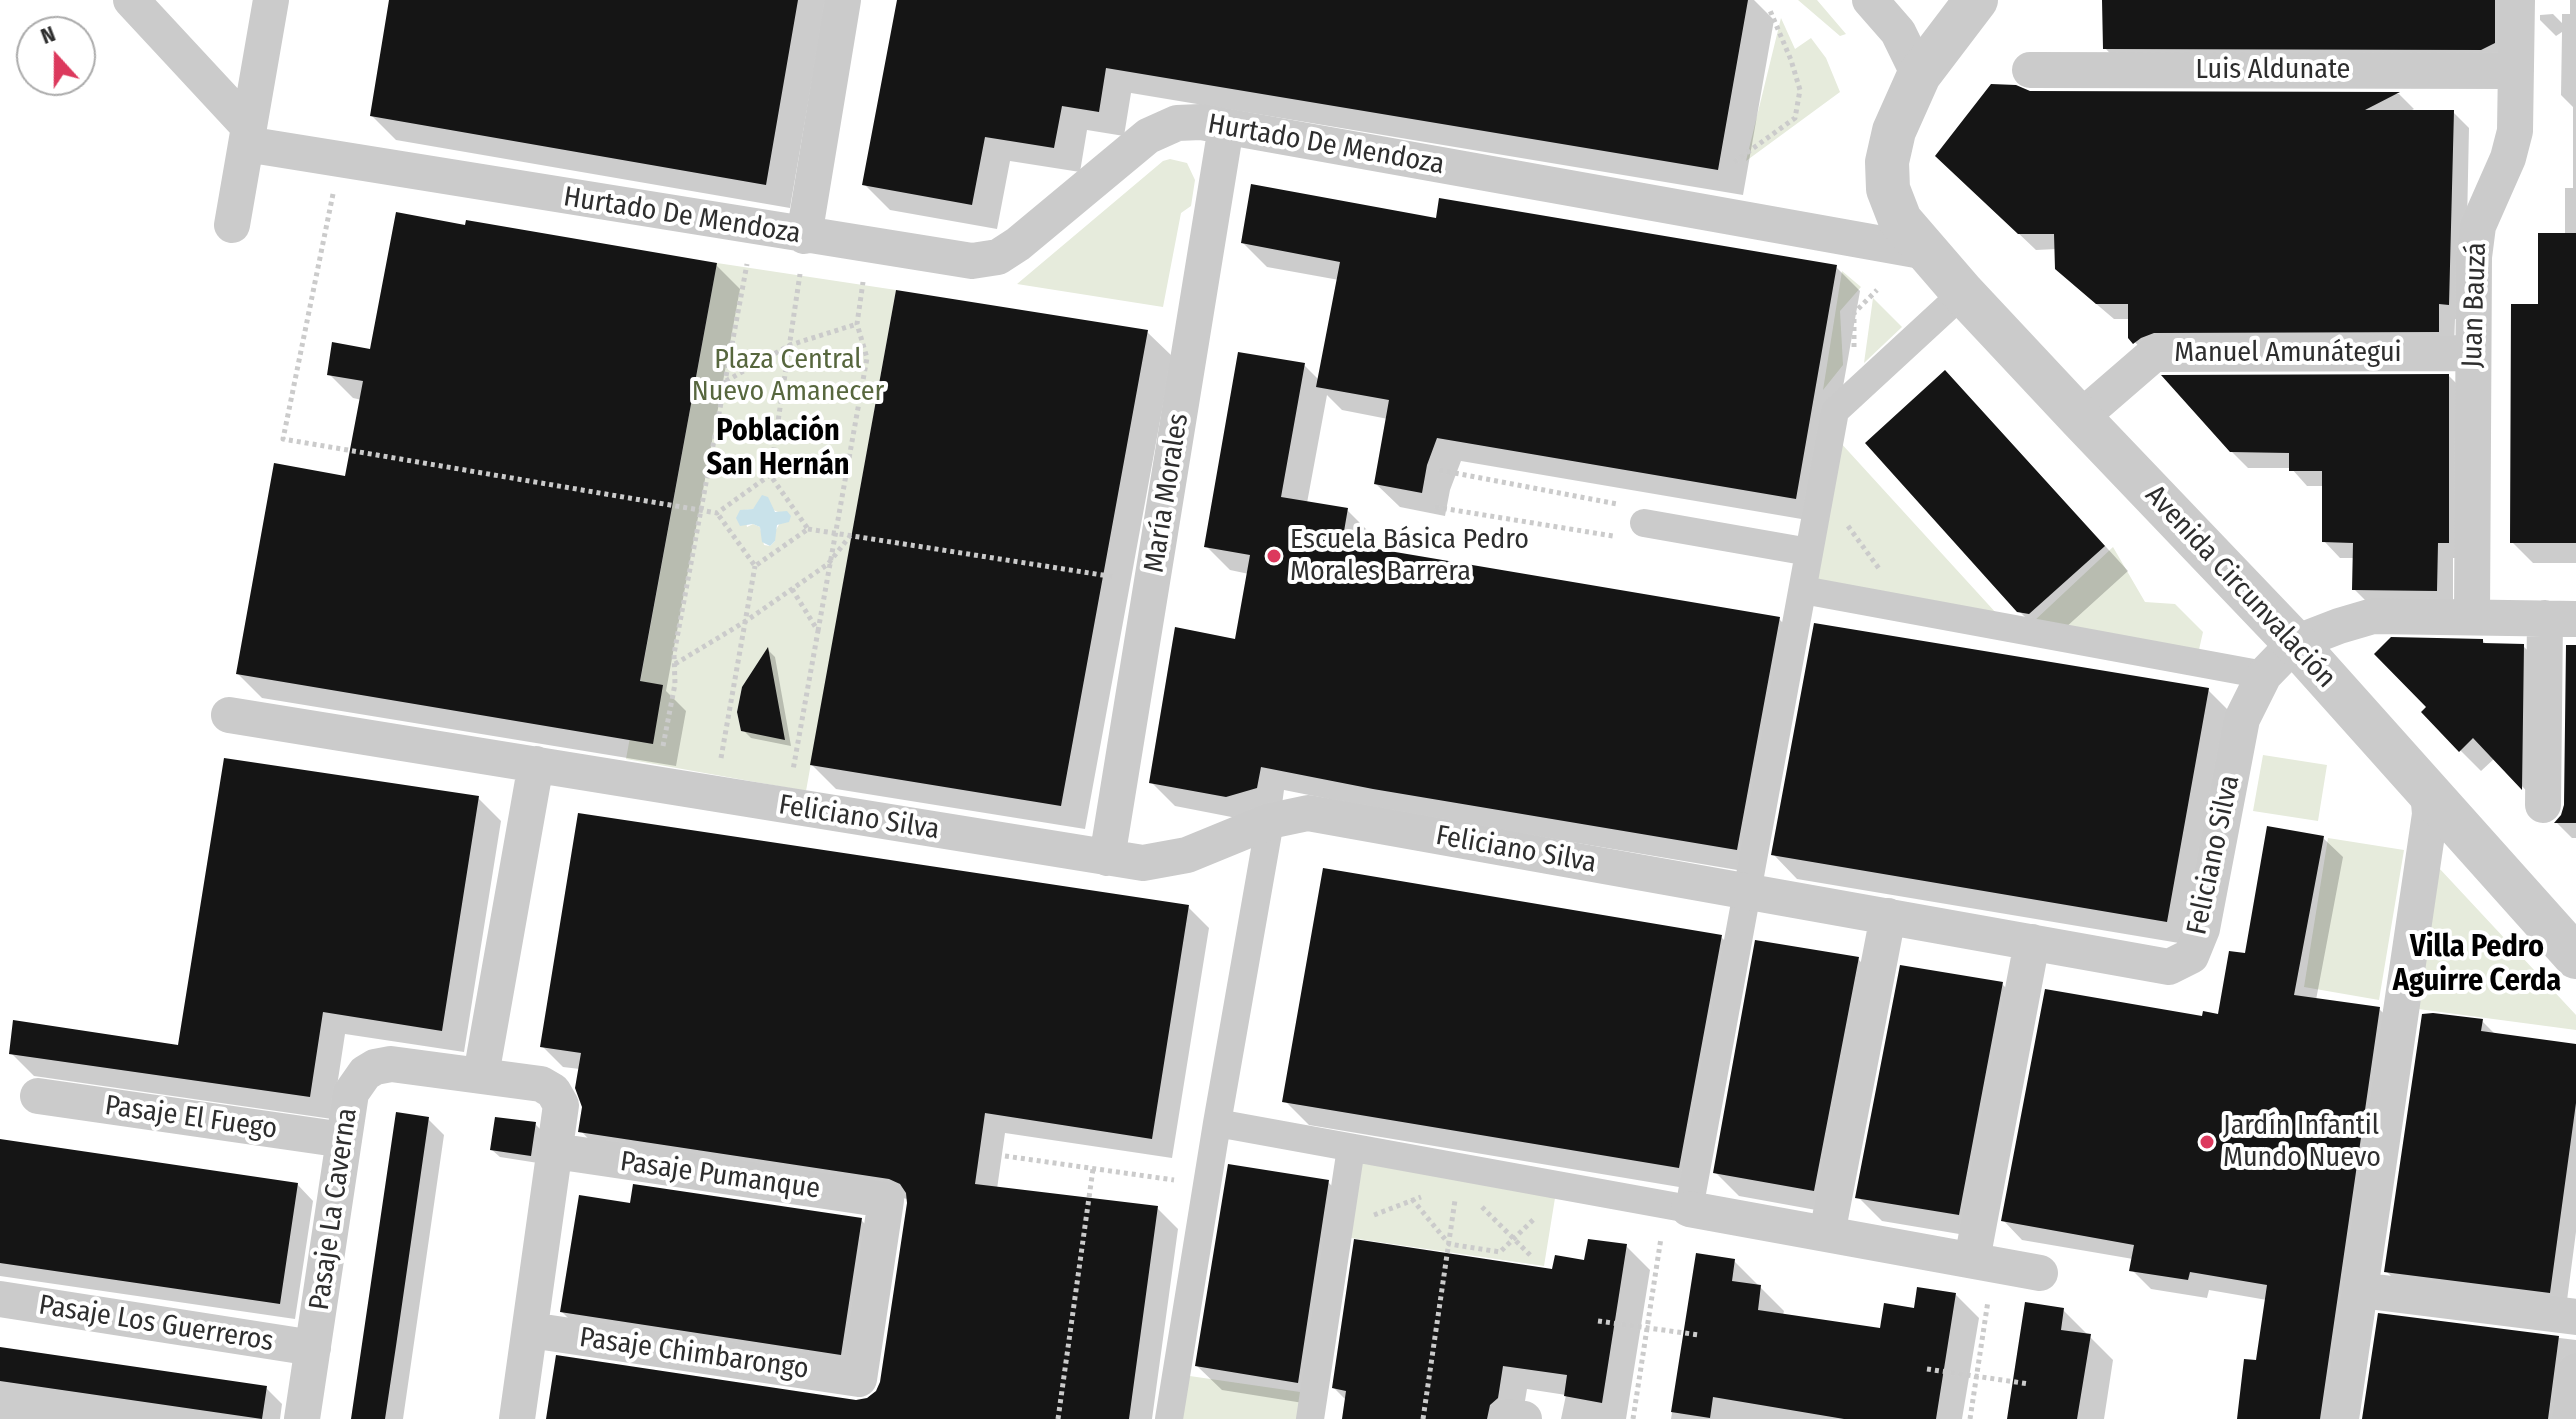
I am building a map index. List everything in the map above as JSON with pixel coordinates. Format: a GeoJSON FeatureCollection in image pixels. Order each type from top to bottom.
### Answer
{"type":"FeatureCollection","features":[{"type":"Feature","properties":{"kind":"street"},"geometry":{"type":"LineString","coordinates":[[131,0],[247,136]]}},
{"type":"Feature","properties":{"kind":"street"},"geometry":{"type":"LineString","coordinates":[[232,225],[271,0]]}},
{"type":"Feature","properties":{"kind":"street"},"geometry":{"type":"LineString","coordinates":[[804,236],[843,0]]}},
{"type":"Feature","properties":{"kind":"street"},"geometry":{"type":"LineString","coordinates":[[1870,0],[1898,32],[1919,75]]}},
{"type":"Feature","properties":{"kind":"street"},"geometry":{"type":"LineString","coordinates":[[1913,236],[1888,189],[1887,162],[1894,131],[1919,75],[1976,0]]}},
{"type":"Feature","properties":{"kind":"street","name":"Juan Bauzá"},"geometry":{"type":"LineString","coordinates":[[2472,617],[2474,257],[2478,226],[2508,158],[2515,131],[2517,0]]}},
{"type":"Feature","properties":{"kind":"street","name":"Luis Aldunate"},"geometry":{"type":"LineString","coordinates":[[2030,70],[2516,71]]}},
{"type":"Feature","properties":{"kind":"street","name":"Hurtado De Mendoza"},"geometry":{"type":"LineString","coordinates":[[247,136],[340,160],[972,261],[998,257],[1018,244],[1148,136],[1177,123],[1201,122],[1913,236]]}},
{"type":"Feature","properties":{"kind":"street","name":"María Morales"},"geometry":{"type":"LineString","coordinates":[[1107,858],[1226,127]]}},
{"type":"Feature","properties":{"kind":"street","name":"Avenida Circunvalación"},"geometry":{"type":"LineString","coordinates":[[1913,236],[2080,418],[2295,643],[2576,957]]}},
{"type":"Feature","properties":{"kind":"street"},"geometry":{"type":"LineString","coordinates":[[1678,1207],[1748,891],[1835,411],[1963,293]]}},
{"type":"Feature","properties":{"kind":"street","name":"Manuel Amunátegui"},"geometry":{"type":"LineString","coordinates":[[2080,418],[2154,354],[2473,353]]}},
{"type":"Feature","properties":{"kind":"street"},"geometry":{"type":"LineString","coordinates":[[1644,523],[1809,552]]}},
{"type":"Feature","properties":{"kind":"street"},"geometry":{"type":"LineString","coordinates":[[1803,590],[2264,675]]}},
{"type":"Feature","properties":{"kind":"street","name":"Feliciano Silva"},"geometry":{"type":"LineString","coordinates":[[229,715],[1143,863],[1187,855],[1270,821],[1308,813],[2169,967],[2191,956],[2202,929],[2242,719],[2264,675],[2295,643],[2373,616],[2561,619]]}},
{"type":"Feature","properties":{"kind":"street"},"geometry":{"type":"LineString","coordinates":[[2543,805],[2561,619]]}},
{"type":"Feature","properties":{"kind":"street"},"geometry":{"type":"LineString","coordinates":[[517,1419],[561,1105],[553,1091],[541,1084],[481,1075],[536,764]]}},
{"type":"Feature","properties":{"kind":"street"},"geometry":{"type":"LineString","coordinates":[[2341,1419],[2430,814],[2428,791]]}},
{"type":"Feature","properties":{"kind":"street"},"geometry":{"type":"LineString","coordinates":[[1169,1419],[1270,821]]}},
{"type":"Feature","properties":{"kind":"street"},"geometry":{"type":"LineString","coordinates":[[1827,1234],[1888,916]]}},
{"type":"Feature","properties":{"kind":"street"},"geometry":{"type":"LineString","coordinates":[[1972,1260],[2032,942]]}},
{"type":"Feature","properties":{"kind":"street","name":"Pasaje La Caverna"},"geometry":{"type":"LineString","coordinates":[[302,1419],[351,1093],[365,1073],[391,1064],[481,1075]]}},
{"type":"Feature","properties":{"kind":"street","name":"Pasaje El Fuego"},"geometry":{"type":"LineString","coordinates":[[38,1096],[344,1140]]}},
{"type":"Feature","properties":{"kind":"street"},"geometry":{"type":"LineString","coordinates":[[1217,1123],[1350,1156],[1678,1207],[2040,1273]]}},
{"type":"Feature","properties":{"kind":"street","name":"Pasaje Pumanque"},"geometry":{"type":"LineString","coordinates":[[555,1151],[886,1200],[859,1379]]}},
{"type":"Feature","properties":{"kind":"street"},"geometry":{"type":"LineString","coordinates":[[1310,1419],[1350,1156]]}},
{"type":"Feature","properties":{"kind":"street"},"geometry":{"type":"LineString","coordinates":[[2360,1290],[2576,1317]]}},
{"type":"Feature","properties":{"kind":"street","name":"Pasaje Los Guerreros"},"geometry":{"type":"LineString","coordinates":[[0,1299],[313,1348]]}},
{"type":"Feature","properties":{"kind":"street","name":"Pasaje Chimbarongo"},"geometry":{"type":"LineString","coordinates":[[530,1330],[859,1379]]}},
{"type":"Feature","properties":{"kind":"street"},"geometry":{"type":"LineString","coordinates":[[2570,1419],[2576,1371]]}},
{"type":"Feature","properties":{"kind":"path"},"geometry":{"type":"LineString","coordinates":[[1734,162],[1795,118],[1800,90],[1769,8]]}},
{"type":"Feature","properties":{"kind":"path"},"geometry":{"type":"LineString","coordinates":[[340,160],[283,439],[717,513],[770,475]]}},
{"type":"Feature","properties":{"kind":"path"},"geometry":{"type":"LineString","coordinates":[[656,785],[675,684],[674,654],[753,228]]}},
{"type":"Feature","properties":{"kind":"path"},"geometry":{"type":"LineString","coordinates":[[804,236],[770,475],[808,529]]}},
{"type":"Feature","properties":{"kind":"path"},"geometry":{"type":"LineString","coordinates":[[787,806],[867,358],[857,324],[869,246]]}},
{"type":"Feature","properties":{"kind":"path"},"geometry":{"type":"LineString","coordinates":[[1855,392],[1854,313],[1877,290]]}},
{"type":"Feature","properties":{"kind":"path"},"geometry":{"type":"LineString","coordinates":[[725,382],[790,345],[857,324]]}},
{"type":"Feature","properties":{"kind":"path"},"geometry":{"type":"LineString","coordinates":[[1439,470],[1616,503],[1644,523]]}},
{"type":"Feature","properties":{"kind":"path"},"geometry":{"type":"LineString","coordinates":[[1819,497],[1857,536],[1905,609]]}},
{"type":"Feature","properties":{"kind":"path"},"geometry":{"type":"LineString","coordinates":[[1435,507],[1611,537],[1644,523]]}},
{"type":"Feature","properties":{"kind":"path"},"geometry":{"type":"LineString","coordinates":[[715,794],[755,566],[717,513]]}},
{"type":"Feature","properties":{"kind":"path"},"geometry":{"type":"LineString","coordinates":[[755,566],[808,529],[1152,583]]}},
{"type":"Feature","properties":{"kind":"path"},"geometry":{"type":"LineString","coordinates":[[675,664],[746,621],[828,564],[851,535]]}},
{"type":"Feature","properties":{"kind":"path"},"geometry":{"type":"LineString","coordinates":[[792,589],[818,631]]}},
{"type":"Feature","properties":{"kind":"path"},"geometry":{"type":"LineString","coordinates":[[1005,1156],[1207,1184]]}},
{"type":"Feature","properties":{"kind":"path"},"geometry":{"type":"LineString","coordinates":[[1350,1156],[1414,1200],[1449,1244],[1500,1252],[1534,1219]]}},
{"type":"Feature","properties":{"kind":"path"},"geometry":{"type":"LineString","coordinates":[[1058,1419],[1093,1169]]}},
{"type":"Feature","properties":{"kind":"path"},"geometry":{"type":"LineString","coordinates":[[1339,1228],[1414,1200],[1459,1175]]}},
{"type":"Feature","properties":{"kind":"path"},"geometry":{"type":"LineString","coordinates":[[1423,1419],[1459,1175]]}},
{"type":"Feature","properties":{"kind":"path"},"geometry":{"type":"LineString","coordinates":[[1459,1175],[1531,1256]]}},
{"type":"Feature","properties":{"kind":"path"},"geometry":{"type":"LineString","coordinates":[[1633,1419],[1647,1328],[1678,1207]]}},
{"type":"Feature","properties":{"kind":"path"},"geometry":{"type":"LineString","coordinates":[[1970,1419],[1989,1297]]}},
{"type":"Feature","properties":{"kind":"path"},"geometry":{"type":"LineString","coordinates":[[1598,1321],[1699,1335]]}},
{"type":"Feature","properties":{"kind":"path"},"geometry":{"type":"LineString","coordinates":[[1927,1369],[2029,1384]]}},
{"type":"Feature","properties":{"kind":"green space"},"geometry":{"type":"Polygon","coordinates":[[[1798,0],[1817,0],[1846,34],[1840,36],[1798,0]]]}},
{"type":"Feature","properties":{"kind":"green space"},"geometry":{"type":"Polygon","coordinates":[[[1781,18],[1795,49],[1811,38],[1826,58],[1840,92],[1746,161],[1781,18]]]}},
{"type":"Feature","properties":{"kind":"green space"},"geometry":{"type":"Polygon","coordinates":[[[1170,159],[1187,163],[1195,180],[1191,206],[1181,213],[1163,307],[1017,284],[1163,161],[1170,159]]]}},
{"type":"Feature","properties":{"kind":"green space","name":"Plaza Central Nuevo Amanecer"},"geometry":{"type":"Polygon","coordinates":[[[717,263],[896,290],[806,791],[626,759],[717,263]],[[769,500],[753,509],[744,510],[747,527],[753,524],[760,527],[764,545],[770,546],[775,541],[774,533],[780,523],[778,512],[771,509],[769,500]],[[754,669],[742,687],[737,712],[741,731],[764,735],[772,672],[754,669]]]}},
{"type":"Feature","properties":{"kind":"green space"},"geometry":{"type":"Polygon","coordinates":[[[1842,271],[1861,287],[1840,311],[1843,365],[1823,390],[1842,271]]]}},
{"type":"Feature","properties":{"kind":"green space"},"geometry":{"type":"Polygon","coordinates":[[[1873,298],[1902,327],[1864,363],[1873,298]]]}},
{"type":"Feature","properties":{"kind":"green space"},"geometry":{"type":"Polygon","coordinates":[[[1839,441],[1997,614],[1815,579],[1839,441]]]}},
{"type":"Feature","properties":{"kind":"green space"},"geometry":{"type":"Polygon","coordinates":[[[2113,547],[2145,602],[2175,604],[2203,632],[2198,654],[2034,621],[2113,547]]]}},
{"type":"Feature","properties":{"kind":"green space"},"geometry":{"type":"Polygon","coordinates":[[[2263,755],[2327,765],[2318,821],[2253,811],[2263,755]]]}},
{"type":"Feature","properties":{"kind":"green space"},"geometry":{"type":"Polygon","coordinates":[[[2328,838],[2404,850],[2379,1000],[2304,987],[2328,838]]]}},
{"type":"Feature","properties":{"kind":"green space"},"geometry":{"type":"Polygon","coordinates":[[[2439,868],[2576,1015],[2576,1030],[2418,1009],[2439,868]]]}},
{"type":"Feature","properties":{"kind":"green space"},"geometry":{"type":"Polygon","coordinates":[[[1362,1162],[1555,1198],[1544,1266],[1351,1238],[1362,1162]]]}},
{"type":"Feature","properties":{"kind":"green space"},"geometry":{"type":"Polygon","coordinates":[[[1176,1374],[1314,1394],[1310,1419],[1169,1419],[1176,1374]]]}},
{"type":"Feature","properties":{"kind":"water"},"geometry":{"type":"Polygon","coordinates":[[[762,495],[768,497],[775,512],[787,511],[791,516],[789,522],[777,525],[775,541],[770,546],[762,542],[760,527],[753,524],[740,526],[736,518],[740,510],[753,509],[762,495]]]}},
{"type":"Feature","properties":{"kind":"building"},"geometry":{"type":"Polygon","coordinates":[[[389,0],[798,0],[766,185],[370,116],[389,0]]]}},
{"type":"Feature","properties":{"kind":"building"},"geometry":{"type":"Polygon","coordinates":[[[897,0],[1748,0],[1718,170],[1106,68],[1099,112],[1062,106],[1054,148],[985,137],[972,205],[862,185],[897,0]]]}},
{"type":"Feature","properties":{"kind":"building"},"geometry":{"type":"Polygon","coordinates":[[[2102,0],[2495,0],[2495,43],[2481,50],[2103,49],[2102,0]]]}},
{"type":"Feature","properties":{"kind":"building"},"geometry":{"type":"Polygon","coordinates":[[[1991,84],[2016,85],[2030,91],[2400,92],[2365,110],[2454,110],[2449,305],[2439,304],[2439,332],[2154,333],[2133,344],[2128,338],[2128,304],[2096,304],[2055,269],[2054,234],[2018,234],[1935,156],[1991,84]]]}},
{"type":"Feature","properties":{"kind":"building"},"geometry":{"type":"Polygon","coordinates":[[[1251,184],[1436,218],[1439,198],[1837,265],[1796,499],[1437,438],[1427,465],[1422,493],[1374,484],[1389,400],[1316,387],[1340,262],[1241,243],[1251,184]]]}},
{"type":"Feature","properties":{"kind":"building"},"geometry":{"type":"Polygon","coordinates":[[[396,212],[465,225],[466,220],[717,263],[640,681],[663,685],[653,744],[236,674],[274,463],[345,476],[363,381],[327,375],[332,342],[370,349],[396,212]]]}},
{"type":"Feature","properties":{"kind":"building"},"geometry":{"type":"Polygon","coordinates":[[[2538,233],[2576,233],[2576,543],[2510,543],[2511,304],[2538,304],[2538,233]]]}},
{"type":"Feature","properties":{"kind":"building"},"geometry":{"type":"Polygon","coordinates":[[[896,290],[1148,330],[1061,806],[810,765],[896,290]]]}},
{"type":"Feature","properties":{"kind":"building"},"geometry":{"type":"Polygon","coordinates":[[[1238,352],[1305,363],[1281,497],[1348,508],[1342,543],[1780,617],[1737,850],[1373,789],[1261,767],[1257,788],[1226,797],[1149,783],[1175,627],[1235,639],[1250,555],[1204,547],[1238,352]]]}},
{"type":"Feature","properties":{"kind":"building"},"geometry":{"type":"Polygon","coordinates":[[[1945,370],[2105,546],[2029,614],[2017,612],[1865,443],[1945,370]]]}},
{"type":"Feature","properties":{"kind":"building"},"geometry":{"type":"Polygon","coordinates":[[[2449,374],[2449,543],[2438,543],[2437,591],[2352,590],[2353,543],[2322,542],[2322,471],[2289,471],[2289,453],[2230,452],[2161,375],[2449,374]]]}},
{"type":"Feature","properties":{"kind":"building"},"geometry":{"type":"Polygon","coordinates":[[[1814,623],[2209,688],[2167,922],[1771,855],[1814,623]]]}},
{"type":"Feature","properties":{"kind":"building"},"geometry":{"type":"Polygon","coordinates":[[[2391,637],[2483,639],[2483,643],[2524,644],[2522,790],[2473,738],[2459,752],[2421,712],[2426,707],[2374,654],[2391,637]]]}},
{"type":"Feature","properties":{"kind":"building"},"geometry":{"type":"Polygon","coordinates":[[[2566,645],[2576,645],[2576,823],[2554,823],[2564,805],[2566,645]]]}},
{"type":"Feature","properties":{"kind":"building"},"geometry":{"type":"Polygon","coordinates":[[[768,647],[785,740],[741,731],[737,712],[742,687],[768,647]]]}},
{"type":"Feature","properties":{"kind":"building"},"geometry":{"type":"Polygon","coordinates":[[[224,758],[479,796],[442,1031],[323,1012],[310,1097],[9,1054],[13,1020],[178,1045],[224,758]]]}},
{"type":"Feature","properties":{"kind":"building"},"geometry":{"type":"Polygon","coordinates":[[[578,813],[1189,905],[1152,1139],[985,1113],[975,1184],[1158,1206],[1129,1419],[546,1419],[556,1355],[856,1400],[867,1398],[876,1391],[880,1382],[907,1203],[906,1193],[900,1184],[889,1179],[578,1132],[582,1107],[575,1088],[581,1053],[540,1047],[578,813]]]}},
{"type":"Feature","properties":{"kind":"building"},"geometry":{"type":"Polygon","coordinates":[[[2267,826],[2324,836],[2294,995],[2380,1007],[2320,1419],[2237,1419],[2244,1359],[2256,1360],[2267,1285],[2190,1272],[2188,1280],[2129,1271],[2134,1245],[2001,1221],[2045,989],[2202,1016],[2203,1011],[2218,1014],[2229,951],[2245,953],[2267,826]]]}},
{"type":"Feature","properties":{"kind":"building"},"geometry":{"type":"Polygon","coordinates":[[[1323,868],[1722,935],[1679,1168],[1282,1102],[1323,868]]]}},
{"type":"Feature","properties":{"kind":"building"},"geometry":{"type":"Polygon","coordinates":[[[1755,940],[1859,957],[1814,1191],[1713,1173],[1755,940]]]}},
{"type":"Feature","properties":{"kind":"building"},"geometry":{"type":"Polygon","coordinates":[[[1900,965],[2003,982],[1959,1215],[1855,1198],[1900,965]]]}},
{"type":"Feature","properties":{"kind":"building"},"geometry":{"type":"Polygon","coordinates":[[[2422,1014],[2483,1019],[2481,1031],[2576,1044],[2576,1103],[2550,1293],[2384,1272],[2422,1014]]]}},
{"type":"Feature","properties":{"kind":"building"},"geometry":{"type":"Polygon","coordinates":[[[396,1112],[429,1117],[396,1346],[385,1419],[351,1419],[396,1112]]]}},
{"type":"Feature","properties":{"kind":"building"},"geometry":{"type":"Polygon","coordinates":[[[495,1117],[536,1122],[531,1156],[490,1150],[495,1117]]]}},
{"type":"Feature","properties":{"kind":"building"},"geometry":{"type":"Polygon","coordinates":[[[0,1139],[298,1183],[280,1304],[0,1263],[0,1139]]]}},
{"type":"Feature","properties":{"kind":"building"},"geometry":{"type":"Polygon","coordinates":[[[1228,1164],[1329,1180],[1298,1383],[1195,1366],[1228,1164]]]}},
{"type":"Feature","properties":{"kind":"building"},"geometry":{"type":"Polygon","coordinates":[[[633,1184],[862,1218],[841,1355],[560,1312],[579,1195],[630,1203],[633,1184]]]}},
{"type":"Feature","properties":{"kind":"building"},"geometry":{"type":"Polygon","coordinates":[[[1354,1239],[1552,1269],[1555,1255],[1584,1260],[1588,1239],[1627,1244],[1602,1403],[1564,1396],[1567,1375],[1503,1366],[1498,1398],[1490,1405],[1487,1419],[1342,1419],[1346,1391],[1332,1388],[1354,1239]]]}},
{"type":"Feature","properties":{"kind":"building"},"geometry":{"type":"Polygon","coordinates":[[[1696,1253],[1735,1259],[1732,1281],[1761,1285],[1758,1310],[1880,1328],[1884,1303],[1914,1308],[1917,1287],[1956,1293],[1936,1419],[1844,1419],[1713,1397],[1710,1418],[1671,1412],[1696,1253]]]}},
{"type":"Feature","properties":{"kind":"building"},"geometry":{"type":"Polygon","coordinates":[[[2025,1302],[2064,1308],[2061,1330],[2091,1334],[2077,1419],[2007,1419],[2025,1302]]]}},
{"type":"Feature","properties":{"kind":"building"},"geometry":{"type":"Polygon","coordinates":[[[2378,1313],[2559,1336],[2548,1419],[2362,1419],[2378,1313]]]}},
{"type":"Feature","properties":{"kind":"building"},"geometry":{"type":"Polygon","coordinates":[[[0,1347],[267,1386],[262,1419],[0,1381],[0,1347]]]}},
{"type":"Feature","properties":{"kind":"place","name":"Escuela Básica Pedro Morales Barrera"},"geometry":{"type":"Point","coordinates":[1274,556]}},
{"type":"Feature","properties":{"kind":"place","name":"Jardín Infantil Mundo Nuevo"},"geometry":{"type":"Point","coordinates":[2207,1142]}},
{"type":"Feature","properties":{"kind":"district","name":"Población San Hernán"},"geometry":{"type":"Point","coordinates":[778,449]}},
{"type":"Feature","properties":{"kind":"district","name":"Villa Pedro Aguirre Cerda"},"geometry":{"type":"Point","coordinates":[2477,965]}}]}
